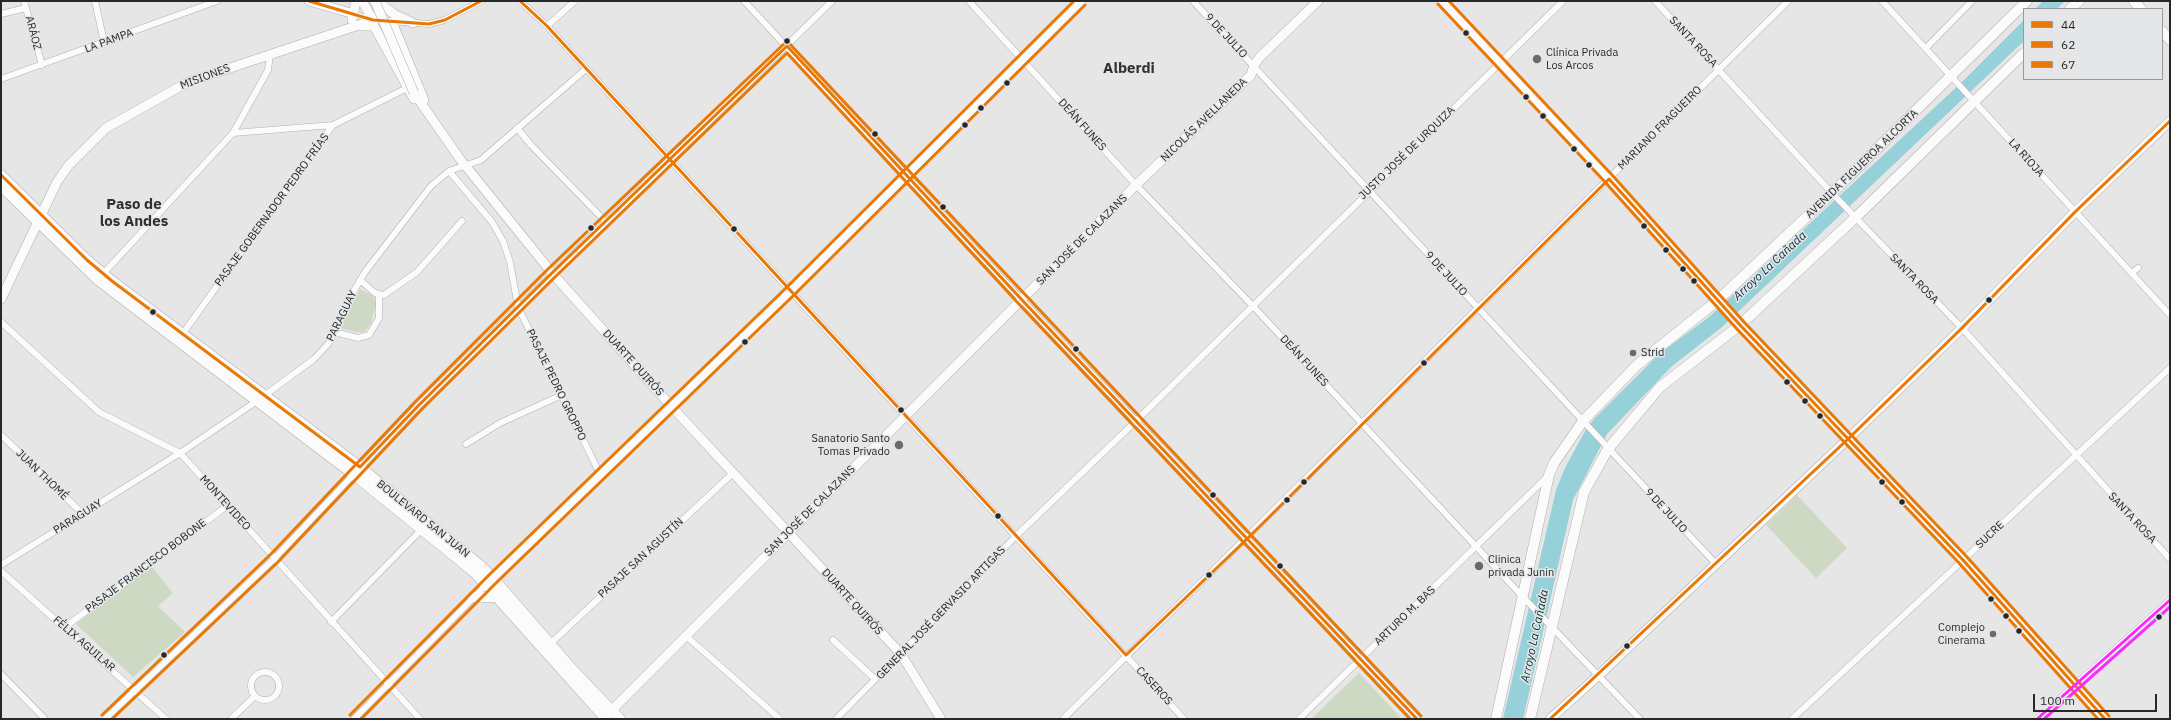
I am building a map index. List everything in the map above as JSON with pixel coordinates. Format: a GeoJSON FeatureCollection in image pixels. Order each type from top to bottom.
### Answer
{"type":"FeatureCollection","features":[{"type":"Feature","properties":{"kind":"main road"},"geometry":{"type":"LineString","coordinates":[[1442,1],[1608,179],[1740,324],[1963,560],[2105,719]]}},
{"type":"Feature","properties":{"kind":"main road","name":"AVENIDA FIGUEROA ALCORTA"},"geometry":{"type":"LineString","coordinates":[[1496,719],[1549,475],[1554,464],[1583,421],[1637,365],[1718,300],[1832,193],[1952,77],[2027,1]]}},
{"type":"Feature","properties":{"kind":"main road"},"geometry":{"type":"LineString","coordinates":[[2071,8],[2079,1]]}},
{"type":"Feature","properties":{"kind":"main road"},"geometry":{"type":"LineString","coordinates":[[2163,32],[2170,40]]}},
{"type":"Feature","properties":{"kind":"main road"},"geometry":{"type":"LineString","coordinates":[[1530,719],[1584,492],[1608,449],[1660,387],[1740,324],[1855,218],[2023,54]]}},
{"type":"Feature","properties":{"kind":"main road","name":"BOULEVARD SAN JUAN"},"geometry":{"type":"LineString","coordinates":[[1,175],[39,219]]}},
{"type":"Feature","properties":{"kind":"main road","name":"BOULEVARD SAN JUAN"},"geometry":{"type":"LineString","coordinates":[[1,186],[101,277],[357,471],[490,581],[550,644],[606,716]]}},
{"type":"Feature","properties":{"kind":"main road","name":"BOULEVARD SAN JUAN"},"geometry":{"type":"LineString","coordinates":[[357,471],[422,529],[474,572],[490,581],[497,596],[551,659],[606,716],[620,719]]}},
{"type":"Feature","properties":{"kind":"main road"},"geometry":{"type":"LineString","coordinates":[[474,597],[497,596]]}},
{"type":"Feature","properties":{"kind":"street","name":"ARÁOZ"},"geometry":{"type":"LineString","coordinates":[[24,1],[42,65]]}},
{"type":"Feature","properties":{"kind":"street"},"geometry":{"type":"LineString","coordinates":[[94,1],[104,42]]}},
{"type":"Feature","properties":{"kind":"street","name":"LA PAMPA"},"geometry":{"type":"LineString","coordinates":[[1,79],[217,1]]}},
{"type":"Feature","properties":{"kind":"street"},"geometry":{"type":"LineString","coordinates":[[309,1],[354,14],[395,31]]}},
{"type":"Feature","properties":{"kind":"street"},"geometry":{"type":"LineString","coordinates":[[351,27],[356,1]]}},
{"type":"Feature","properties":{"kind":"street"},"geometry":{"type":"LineString","coordinates":[[362,1],[411,90]]}},
{"type":"Feature","properties":{"kind":"street","name":"DUARTE QUIRÓS"},"geometry":{"type":"LineString","coordinates":[[375,1],[411,90],[466,166],[552,273],[671,406],[789,532],[900,654],[941,719]]}},
{"type":"Feature","properties":{"kind":"street"},"geometry":{"type":"LineString","coordinates":[[373,23],[379,16],[380,1]]}},
{"type":"Feature","properties":{"kind":"street"},"geometry":{"type":"LineString","coordinates":[[380,1],[383,6],[394,14],[413,23]]}},
{"type":"Feature","properties":{"kind":"street","name":"MISIONES"},"geometry":{"type":"LineString","coordinates":[[1,299],[62,173],[106,128],[188,82],[351,27],[373,23],[392,22],[429,24],[445,20],[471,4],[481,1]]}},
{"type":"Feature","properties":{"kind":"street","name":"CASEROS"},"geometry":{"type":"LineString","coordinates":[[520,1],[547,26],[671,160],[904,416],[1184,719]]}},
{"type":"Feature","properties":{"kind":"street"},"geometry":{"type":"LineString","coordinates":[[547,26],[575,1]]}},
{"type":"Feature","properties":{"kind":"street"},"geometry":{"type":"LineString","coordinates":[[744,1],[1022,300],[1137,420],[1417,719]]}},
{"type":"Feature","properties":{"kind":"street"},"geometry":{"type":"LineString","coordinates":[[105,719],[134,689],[275,558],[418,405],[552,273],[671,160],[832,1]]}},
{"type":"Feature","properties":{"kind":"street","name":"DEÁN FUNES"},"geometry":{"type":"LineString","coordinates":[[969,1],[1023,58],[1136,185],[1252,305],[1551,627],[1640,719]]}},
{"type":"Feature","properties":{"kind":"street"},"geometry":{"type":"LineString","coordinates":[[354,719],[490,581],[791,291],[1081,1]]}},
{"type":"Feature","properties":{"kind":"street","name":"9 DE JULIO"},"geometry":{"type":"LineString","coordinates":[[1192,1],[1254,65],[1368,191],[1716,564]]}},
{"type":"Feature","properties":{"kind":"street","name":"NICOLÁS AVELLANEDA"},"geometry":{"type":"LineString","coordinates":[[1136,185],[1251,75],[1254,65],[1318,1]]}},
{"type":"Feature","properties":{"kind":"street","name":"JUSTO JOSÉ DE URQUIZA"},"geometry":{"type":"LineString","coordinates":[[1252,305],[1563,1]]}},
{"type":"Feature","properties":{"kind":"street","name":"SANTA ROSA"},"geometry":{"type":"LineString","coordinates":[[1655,1],[1855,218],[1962,328],[2075,456],[2170,559]]}},
{"type":"Feature","properties":{"kind":"street","name":"MARIANO FRAGUEIRO"},"geometry":{"type":"LineString","coordinates":[[1063,719],[1248,538],[1788,1]]}},
{"type":"Feature","properties":{"kind":"street","name":"LA RIOJA"},"geometry":{"type":"LineString","coordinates":[[1882,1],[1975,100],[2170,315]]}},
{"type":"Feature","properties":{"kind":"street"},"geometry":{"type":"LineString","coordinates":[[1926,48],[1972,1]]}},
{"type":"Feature","properties":{"kind":"street"},"geometry":{"type":"LineString","coordinates":[[1,14],[26,8]]}},
{"type":"Feature","properties":{"kind":"street"},"geometry":{"type":"LineString","coordinates":[[392,22],[433,122]]}},
{"type":"Feature","properties":{"kind":"street"},"geometry":{"type":"LineString","coordinates":[[101,277],[233,133],[268,70],[270,55]]}},
{"type":"Feature","properties":{"kind":"street","name":"PARAGUAY"},"geometry":{"type":"LineString","coordinates":[[1,565],[180,453],[261,398],[323,350],[334,332],[360,280],[426,192],[449,171],[481,160],[586,69]]}},
{"type":"Feature","properties":{"kind":"street","name":"PASAJE GOBERNADOR PEDRO FRÍAS"},"geometry":{"type":"LineString","coordinates":[[180,338],[333,125],[411,90]]}},
{"type":"Feature","properties":{"kind":"street"},"geometry":{"type":"LineString","coordinates":[[1550,719],[1599,675],[1848,439],[1962,328],[2076,212],[2170,122]]}},
{"type":"Feature","properties":{"kind":"street"},"geometry":{"type":"LineString","coordinates":[[233,133],[333,125]]}},
{"type":"Feature","properties":{"kind":"street"},"geometry":{"type":"LineString","coordinates":[[517,128],[606,222]]}},
{"type":"Feature","properties":{"kind":"street","name":"PASAJE PEDRO GROPPO"},"geometry":{"type":"LineString","coordinates":[[449,171],[492,222],[503,241],[510,262],[518,306],[600,474]]}},
{"type":"Feature","properties":{"kind":"street","name":"SAN JOSÉ DE CALAZANS"},"geometry":{"type":"LineString","coordinates":[[606,716],[685,635],[1136,185]]}},
{"type":"Feature","properties":{"kind":"street"},"geometry":{"type":"LineString","coordinates":[[360,280],[379,294],[384,295],[417,272],[462,221]]}},
{"type":"Feature","properties":{"kind":"street"},"geometry":{"type":"LineString","coordinates":[[2132,274],[2138,268]]}},
{"type":"Feature","properties":{"kind":"street"},"geometry":{"type":"LineString","coordinates":[[334,332],[358,338],[369,335],[379,318],[379,294]]}},
{"type":"Feature","properties":{"kind":"street","name":"GENERAL JOSÉ GERVASIO ARTIGAS"},"geometry":{"type":"LineString","coordinates":[[836,719],[1016,536],[1137,420],[1252,305]]}},
{"type":"Feature","properties":{"kind":"street","name":"MONTEVIDEO"},"geometry":{"type":"LineString","coordinates":[[1,322],[99,412],[180,453],[420,719]]}},
{"type":"Feature","properties":{"kind":"street","name":"SUCRE"},"geometry":{"type":"LineString","coordinates":[[1792,719],[2170,368]]}},
{"type":"Feature","properties":{"kind":"street"},"geometry":{"type":"LineString","coordinates":[[466,444],[500,423],[562,395]]}},
{"type":"Feature","properties":{"kind":"street","name":"JUAN THOMÉ"},"geometry":{"type":"LineString","coordinates":[[1,435],[83,514]]}},
{"type":"Feature","properties":{"kind":"street","name":"PASAJE SAN AGUSTÍN"},"geometry":{"type":"LineString","coordinates":[[550,644],[733,473]]}},
{"type":"Feature","properties":{"kind":"street","name":"ARTURO M. BAS"},"geometry":{"type":"LineString","coordinates":[[1299,719],[1549,475]]}},
{"type":"Feature","properties":{"kind":"street","name":"PASAJE FRANCISCO BOBONE"},"geometry":{"type":"LineString","coordinates":[[65,627],[227,506]]}},
{"type":"Feature","properties":{"kind":"street"},"geometry":{"type":"LineString","coordinates":[[331,622],[422,529]]}},
{"type":"Feature","properties":{"kind":"street","name":"FÉLIX AGUILAR"},"geometry":{"type":"LineString","coordinates":[[1,571],[166,719]]}},
{"type":"Feature","properties":{"kind":"street"},"geometry":{"type":"LineString","coordinates":[[2037,719],[2170,600]]}},
{"type":"Feature","properties":{"kind":"street"},"geometry":{"type":"LineString","coordinates":[[685,635],[780,719]]}},
{"type":"Feature","properties":{"kind":"street"},"geometry":{"type":"LineString","coordinates":[[833,640],[875,680]]}},
{"type":"Feature","properties":{"kind":"street"},"geometry":{"type":"LineString","coordinates":[[264,672],[276,677],[280,686],[277,695],[273,698],[264,700],[255,696],[252,684],[256,676],[264,672]]}},
{"type":"Feature","properties":{"kind":"street"},"geometry":{"type":"LineString","coordinates":[[1,674],[45,719]]}},
{"type":"Feature","properties":{"kind":"street"},"geometry":{"type":"LineString","coordinates":[[231,719],[255,696]]}},
{"type":"Feature","properties":{"kind":"green space"},"geometry":{"type":"Polygon","coordinates":[[[360,289],[373,296],[376,304],[371,324],[364,332],[356,332],[340,328],[360,289]]]}},
{"type":"Feature","properties":{"kind":"green space"},"geometry":{"type":"Polygon","coordinates":[[[1797,495],[1847,548],[1816,578],[1766,525],[1797,495]]]}},
{"type":"Feature","properties":{"kind":"green space"},"geometry":{"type":"Polygon","coordinates":[[[151,566],[173,593],[158,606],[185,632],[133,677],[76,624],[151,566]]]}},
{"type":"Feature","properties":{"kind":"green space"},"geometry":{"type":"Polygon","coordinates":[[[1359,673],[1402,719],[1311,719],[1359,673]]]}},
{"type":"Feature","properties":{"kind":"water"},"geometry":{"type":"Polygon","coordinates":[[[2043,1],[2065,1],[2058,8],[2036,8],[2043,1]]]}},
{"type":"Feature","properties":{"kind":"water","name":"Arroyo La Cañada"},"geometry":{"type":"Polygon","coordinates":[[[2023,21],[2023,42],[1722,327],[1671,367],[1607,434],[1573,500],[1523,719],[1503,719],[1556,490],[1565,468],[1585,431],[1594,419],[1658,355],[1709,317],[1961,83],[2023,21]]]}},
{"type":"Feature","properties":{"kind":"transit line","name":"44"},"geometry":{"type":"LineString","coordinates":[[309,1],[373,20],[429,24],[445,20],[481,1]]}},
{"type":"Feature","properties":{"kind":"transit line","name":"44"},"geometry":{"type":"LineString","coordinates":[[520,1],[547,26],[1126,655],[1248,538],[1609,179],[1740,325],[1963,560],[2105,719]]}},
{"type":"Feature","properties":{"kind":"transit line","name":"67"},"geometry":{"type":"LineString","coordinates":[[350,715],[490,574],[787,287],[1074,1]]}},
{"type":"Feature","properties":{"kind":"transit line","name":"67"},"geometry":{"type":"LineString","coordinates":[[1449,1],[1613,176],[1744,322],[1967,557],[2109,716]]}},
{"type":"Feature","properties":{"kind":"transit line","name":"62"},"geometry":{"type":"LineString","coordinates":[[1438,4],[1605,182],[1736,328],[1959,563],[2098,719]]}},
{"type":"Feature","properties":{"kind":"transit line","name":"62"},"geometry":{"type":"LineString","coordinates":[[361,719],[497,582],[794,295],[1085,5]]}},
{"type":"Feature","properties":{"kind":"transit line","name":"67"},"geometry":{"type":"LineString","coordinates":[[102,715],[271,554],[415,402],[548,269],[787,41],[1421,716]]}},
{"type":"Feature","properties":{"kind":"transit line","name":"44"},"geometry":{"type":"LineString","coordinates":[[1,175],[87,260],[112,281],[360,467],[419,405],[552,273],[787,46],[1022,300],[1417,719]]}},
{"type":"Feature","properties":{"kind":"transit line","name":"62"},"geometry":{"type":"LineString","coordinates":[[112,719],[278,562],[423,408],[555,277],[787,53],[1018,303],[1410,719]]}},
{"type":"Feature","properties":{"kind":"transit line"},"geometry":{"type":"LineString","coordinates":[[1550,719],[1848,439],[1962,328],[2075,212],[2170,121]]}},
{"type":"Feature","properties":{"kind":"transit line"},"geometry":{"type":"LineString","coordinates":[[2037,719],[2170,600]]}},
{"type":"Feature","properties":{"kind":"transit line"},"geometry":{"type":"LineString","coordinates":[[2044,719],[2170,607]]}},
{"type":"Feature","properties":{"kind":"place","name":"Clínica Privada Los Arcos"},"geometry":{"type":"Point","coordinates":[1537,59]}},
{"type":"Feature","properties":{"kind":"place","name":"Strid"},"geometry":{"type":"Point","coordinates":[1633,353]}},
{"type":"Feature","properties":{"kind":"place","name":"Sanatorio Santo Tomas Privado"},"geometry":{"type":"Point","coordinates":[899,445]}},
{"type":"Feature","properties":{"kind":"place","name":"Clinica privada Junin"},"geometry":{"type":"Point","coordinates":[1479,566]}},
{"type":"Feature","properties":{"kind":"place","name":"Complejo Cinerama"},"geometry":{"type":"Point","coordinates":[1993,634]}},
{"type":"Feature","properties":{"kind":"district","name":"Alberdi"},"geometry":{"type":"Point","coordinates":[1129,69]}},
{"type":"Feature","properties":{"kind":"district","name":"Paso de los Andes"},"geometry":{"type":"Point","coordinates":[134,214]}}]}
